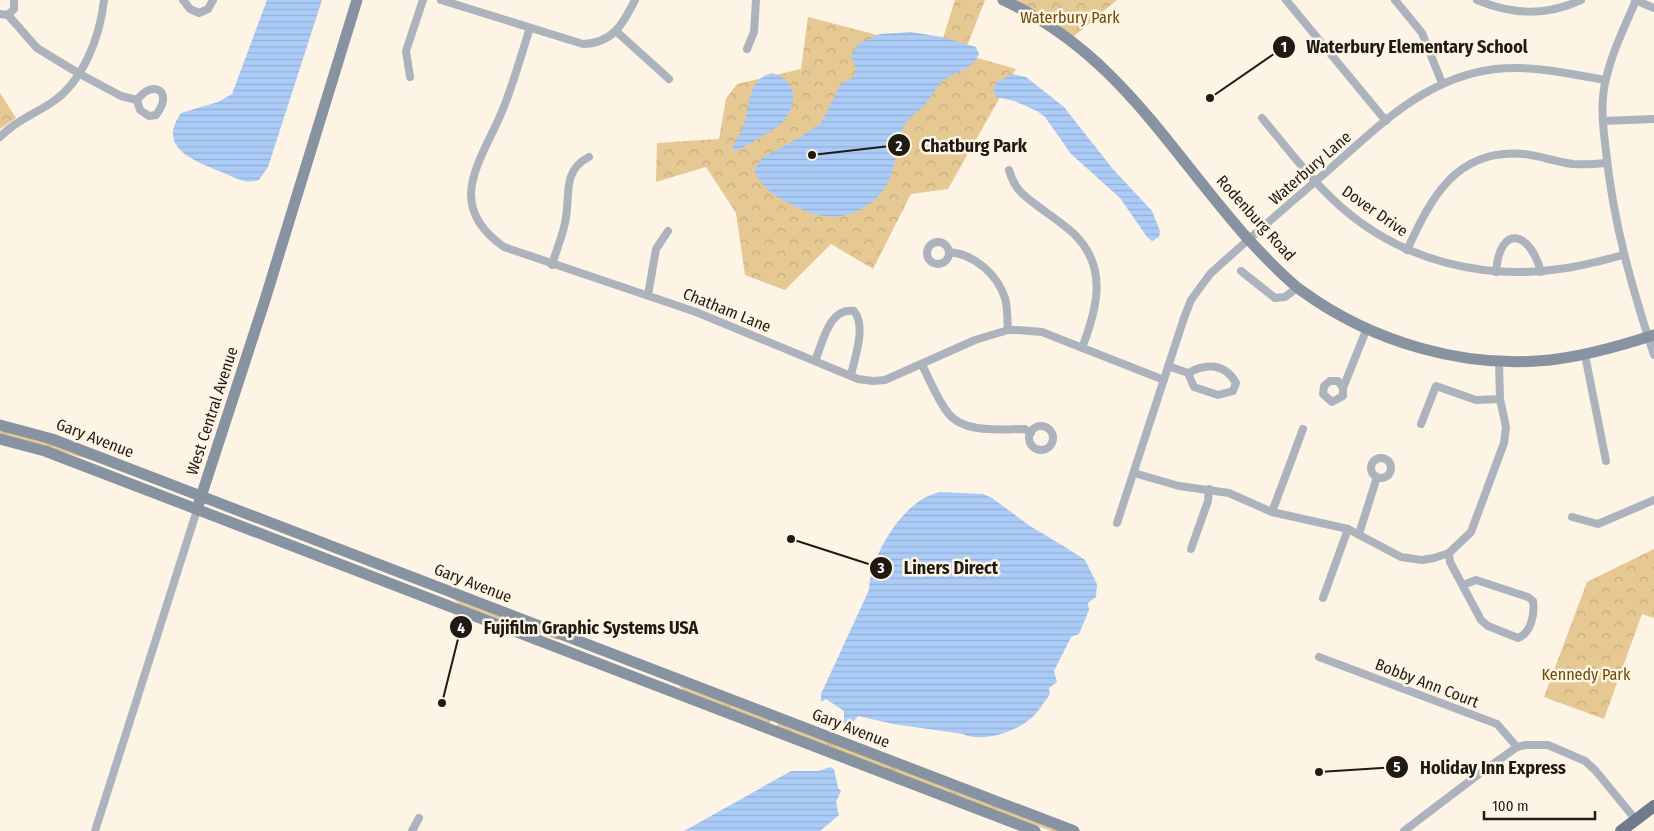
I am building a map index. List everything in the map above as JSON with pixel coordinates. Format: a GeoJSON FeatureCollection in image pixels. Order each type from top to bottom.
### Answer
{"type":"FeatureCollection","features":[{"type":"Feature","properties":{"kind":"main road","name":"West Central Avenue"},"geometry":{"type":"LineString","coordinates":[[197,510],[264,303],[358,0]]}},
{"type":"Feature","properties":{"kind":"main road","name":"Rodenburg Road"},"geometry":{"type":"LineString","coordinates":[[1003,0],[1049,24],[1077,43],[1102,65],[1135,101],[1248,239],[1298,287],[1367,328],[1407,344],[1438,352],[1499,361],[1548,360],[1585,355],[1651,336]]}},
{"type":"Feature","properties":{"kind":"main road","name":"Gary Avenue"},"geometry":{"type":"LineString","coordinates":[[0,425],[52,439],[1074,831]]}},
{"type":"Feature","properties":{"kind":"main road","name":"Gary Avenue"},"geometry":{"type":"LineString","coordinates":[[0,439],[45,451],[1034,831]]}},
{"type":"Feature","properties":{"kind":"main road"},"geometry":{"type":"LineString","coordinates":[[1621,831],[1654,806]]}},
{"type":"Feature","properties":{"kind":"street"},"geometry":{"type":"LineString","coordinates":[[14,0],[14,9],[4,14],[33,45],[78,73],[122,96],[137,100]]}},
{"type":"Feature","properties":{"kind":"street"},"geometry":{"type":"LineString","coordinates":[[0,137],[64,93],[78,73],[94,43],[104,0]]}},
{"type":"Feature","properties":{"kind":"street"},"geometry":{"type":"LineString","coordinates":[[183,0],[190,9],[199,12],[208,8],[213,0]]}},
{"type":"Feature","properties":{"kind":"street"},"geometry":{"type":"LineString","coordinates":[[410,77],[406,51],[423,0]]}},
{"type":"Feature","properties":{"kind":"street"},"geometry":{"type":"LineString","coordinates":[[441,0],[583,44],[592,43],[617,32],[635,0]]}},
{"type":"Feature","properties":{"kind":"street"},"geometry":{"type":"LineString","coordinates":[[747,49],[754,32],[756,0]]}},
{"type":"Feature","properties":{"kind":"street"},"geometry":{"type":"LineString","coordinates":[[1286,0],[1386,121]]}},
{"type":"Feature","properties":{"kind":"street"},"geometry":{"type":"LineString","coordinates":[[1395,0],[1422,33],[1442,83]]}},
{"type":"Feature","properties":{"kind":"street"},"geometry":{"type":"LineString","coordinates":[[1477,0],[1518,12],[1543,13],[1562,9],[1581,0]]}},
{"type":"Feature","properties":{"kind":"street"},"geometry":{"type":"LineString","coordinates":[[1654,8],[1636,0],[1605,80],[1603,121],[1607,163],[1623,255],[1651,336],[1654,355]]}},
{"type":"Feature","properties":{"kind":"street","name":"Chatham Lane"},"geometry":{"type":"LineString","coordinates":[[530,28],[504,108],[473,173],[472,198],[474,211],[486,232],[496,242],[519,254],[648,295],[714,319],[866,381],[879,381],[922,365],[976,340],[1008,330],[1042,332],[1164,380]]}},
{"type":"Feature","properties":{"kind":"street"},"geometry":{"type":"LineString","coordinates":[[617,32],[669,80]]}},
{"type":"Feature","properties":{"kind":"street","name":"Waterbury Lane"},"geometry":{"type":"LineString","coordinates":[[1117,522],[1184,318],[1198,288],[1210,274],[1248,239],[1386,121],[1419,95],[1442,83],[1480,72],[1512,68],[1541,70],[1605,80]]}},
{"type":"Feature","properties":{"kind":"street","name":"Dover Drive"},"geometry":{"type":"LineString","coordinates":[[1262,118],[1315,182],[1354,217],[1378,234],[1407,250],[1448,264],[1483,272],[1541,272],[1569,268],[1623,255]]}},
{"type":"Feature","properties":{"kind":"street"},"geometry":{"type":"LineString","coordinates":[[1603,121],[1654,119]]}},
{"type":"Feature","properties":{"kind":"street"},"geometry":{"type":"LineString","coordinates":[[1407,250],[1436,193],[1451,178],[1476,162],[1501,155],[1522,154],[1572,164],[1607,163]]}},
{"type":"Feature","properties":{"kind":"street"},"geometry":{"type":"LineString","coordinates":[[552,264],[565,222],[570,177],[577,163],[590,157]]}},
{"type":"Feature","properties":{"kind":"street"},"geometry":{"type":"LineString","coordinates":[[1009,170],[1015,187],[1074,234],[1093,265],[1098,296],[1095,315],[1082,348]]}},
{"type":"Feature","properties":{"kind":"street"},"geometry":{"type":"LineString","coordinates":[[648,295],[656,249],[668,231]]}},
{"type":"Feature","properties":{"kind":"street"},"geometry":{"type":"LineString","coordinates":[[1496,272],[1500,248],[1506,242],[1513,239],[1524,241],[1530,247],[1537,256],[1541,272]]}},
{"type":"Feature","properties":{"kind":"street"},"geometry":{"type":"LineString","coordinates":[[950,252],[959,253],[991,272],[1005,299],[1008,330]]}},
{"type":"Feature","properties":{"kind":"street"},"geometry":{"type":"LineString","coordinates":[[1241,271],[1275,298],[1285,297],[1298,287]]}},
{"type":"Feature","properties":{"kind":"street"},"geometry":{"type":"LineString","coordinates":[[815,361],[834,316],[840,311],[854,311],[858,316],[860,326],[851,376]]}},
{"type":"Feature","properties":{"kind":"street"},"geometry":{"type":"LineString","coordinates":[[1344,388],[1367,328]]}},
{"type":"Feature","properties":{"kind":"street"},"geometry":{"type":"LineString","coordinates":[[1585,355],[1606,461]]}},
{"type":"Feature","properties":{"kind":"street"},"geometry":{"type":"LineString","coordinates":[[1134,474],[1179,486],[1209,489],[1242,498],[1272,512],[1348,529],[1400,557],[1422,560],[1449,554],[1471,532],[1504,443],[1506,427],[1500,398],[1499,361]]}},
{"type":"Feature","properties":{"kind":"street"},"geometry":{"type":"LineString","coordinates":[[922,365],[948,413],[959,422],[978,428],[1025,429],[1030,432]]}},
{"type":"Feature","properties":{"kind":"street"},"geometry":{"type":"LineString","coordinates":[[1168,366],[1188,373],[1207,365],[1223,368],[1233,376],[1236,383],[1234,391],[1218,395],[1194,387],[1188,373]]}},
{"type":"Feature","properties":{"kind":"street"},"geometry":{"type":"LineString","coordinates":[[1421,424],[1436,386],[1476,400],[1500,398]]}},
{"type":"Feature","properties":{"kind":"street"},"geometry":{"type":"LineString","coordinates":[[1272,512],[1303,429]]}},
{"type":"Feature","properties":{"kind":"street"},"geometry":{"type":"LineString","coordinates":[[1359,534],[1377,478]]}},
{"type":"Feature","properties":{"kind":"street"},"geometry":{"type":"LineString","coordinates":[[1190,548],[1208,501],[1209,489]]}},
{"type":"Feature","properties":{"kind":"street"},"geometry":{"type":"LineString","coordinates":[[1572,517],[1598,524],[1654,500]]}},
{"type":"Feature","properties":{"kind":"street","name":"West Central Avenue"},"geometry":{"type":"LineString","coordinates":[[95,831],[197,510]]}},
{"type":"Feature","properties":{"kind":"street"},"geometry":{"type":"LineString","coordinates":[[1323,598],[1348,529]]}},
{"type":"Feature","properties":{"kind":"street"},"geometry":{"type":"LineString","coordinates":[[1449,554],[1450,562],[1463,585],[1471,605],[1488,626],[1518,638],[1528,630],[1534,611],[1533,602],[1528,597],[1476,580],[1463,585]]}},
{"type":"Feature","properties":{"kind":"street","name":"Bobby Ann Court"},"geometry":{"type":"LineString","coordinates":[[1319,658],[1497,724],[1517,747]]}},
{"type":"Feature","properties":{"kind":"street"},"geometry":{"type":"LineString","coordinates":[[1404,831],[1517,747],[1548,745],[1585,761],[1595,770],[1636,820]]}},
{"type":"Feature","properties":{"kind":"street"},"geometry":{"type":"LineString","coordinates":[[412,831],[419,818]]}},
{"type":"Feature","properties":{"kind":"green space"},"geometry":{"type":"Polygon","coordinates":[[[955,0],[985,0],[964,54],[1016,69],[948,189],[911,194],[873,269],[831,244],[785,290],[745,275],[736,213],[706,167],[656,182],[657,143],[719,139],[726,99],[737,84],[801,69],[808,17],[939,51],[955,0]]]}},
{"type":"Feature","properties":{"kind":"green space","name":"Waterbury Park"},"geometry":{"type":"Polygon","coordinates":[[[1009,0],[1117,0],[1073,37],[1009,0]]]}},
{"type":"Feature","properties":{"kind":"green space"},"geometry":{"type":"Polygon","coordinates":[[[0,93],[16,118],[0,129],[0,93]]]}},
{"type":"Feature","properties":{"kind":"green space"},"geometry":{"type":"Polygon","coordinates":[[[0,430],[46,442],[105,464],[0,434],[0,430]]]}},
{"type":"Feature","properties":{"kind":"green space","name":"Kennedy Park"},"geometry":{"type":"Polygon","coordinates":[[[1654,549],[1654,618],[1642,614],[1604,719],[1544,697],[1587,582],[1654,549]]]}},
{"type":"Feature","properties":{"kind":"green space"},"geometry":{"type":"Polygon","coordinates":[[[452,598],[559,639],[462,606],[452,598]]]}},
{"type":"Feature","properties":{"kind":"green space"},"geometry":{"type":"Polygon","coordinates":[[[678,685],[771,720],[770,724],[684,691],[678,685]]]}},
{"type":"Feature","properties":{"kind":"green space"},"geometry":{"type":"Polygon","coordinates":[[[778,723],[1060,831],[1052,831],[1026,822],[776,727],[778,723]]]}},
{"type":"Feature","properties":{"kind":"water"},"geometry":{"type":"Polygon","coordinates":[[[267,0],[322,0],[268,167],[259,180],[244,181],[189,157],[175,143],[173,135],[175,125],[181,113],[218,102],[232,94],[267,0]]]}},
{"type":"Feature","properties":{"kind":"water"},"geometry":{"type":"Polygon","coordinates":[[[911,32],[942,37],[976,47],[979,54],[968,67],[941,82],[921,108],[905,124],[899,138],[892,173],[886,186],[878,196],[868,205],[857,211],[845,215],[832,216],[806,211],[782,200],[769,191],[754,170],[762,158],[821,123],[841,84],[854,77],[856,69],[851,56],[858,44],[880,34],[911,32]]]}},
{"type":"Feature","properties":{"kind":"water"},"geometry":{"type":"Polygon","coordinates":[[[772,73],[781,76],[791,87],[793,101],[791,109],[781,124],[734,152],[733,146],[744,124],[754,86],[764,76],[772,73]]]}},
{"type":"Feature","properties":{"kind":"water"},"geometry":{"type":"Polygon","coordinates":[[[1012,74],[1026,77],[1064,107],[1112,168],[1152,211],[1160,231],[1159,237],[1152,241],[1147,237],[1120,198],[1071,154],[1045,117],[1037,111],[1014,101],[996,97],[993,89],[997,82],[1012,74]]]}},
{"type":"Feature","properties":{"kind":"water"},"geometry":{"type":"Polygon","coordinates":[[[940,492],[983,494],[992,498],[1030,526],[1085,560],[1097,584],[1096,597],[1088,603],[1089,610],[1079,634],[1071,637],[1054,671],[1057,682],[1049,688],[1050,694],[1038,711],[1024,724],[998,735],[979,737],[893,724],[858,716],[853,722],[844,724],[844,711],[826,699],[821,702],[821,694],[869,590],[875,561],[891,530],[902,517],[914,505],[940,492]]]}},
{"type":"Feature","properties":{"kind":"water"},"geometry":{"type":"Polygon","coordinates":[[[830,767],[834,769],[838,788],[841,791],[836,802],[839,815],[820,831],[684,831],[791,771],[818,771],[830,767]]]}},
{"type":"Feature","properties":{"kind":"place","name":"Waterbury Elementary School"},"geometry":{"type":"Point","coordinates":[1210,98]}},
{"type":"Feature","properties":{"kind":"place","name":"Chatburg Park"},"geometry":{"type":"Point","coordinates":[812,155]}},
{"type":"Feature","properties":{"kind":"place","name":"Liners Direct"},"geometry":{"type":"Point","coordinates":[791,539]}},
{"type":"Feature","properties":{"kind":"place","name":"Fujifilm Graphic Systems USA"},"geometry":{"type":"Point","coordinates":[442,703]}},
{"type":"Feature","properties":{"kind":"place","name":"Holiday Inn Express"},"geometry":{"type":"Point","coordinates":[1319,772]}}]}
